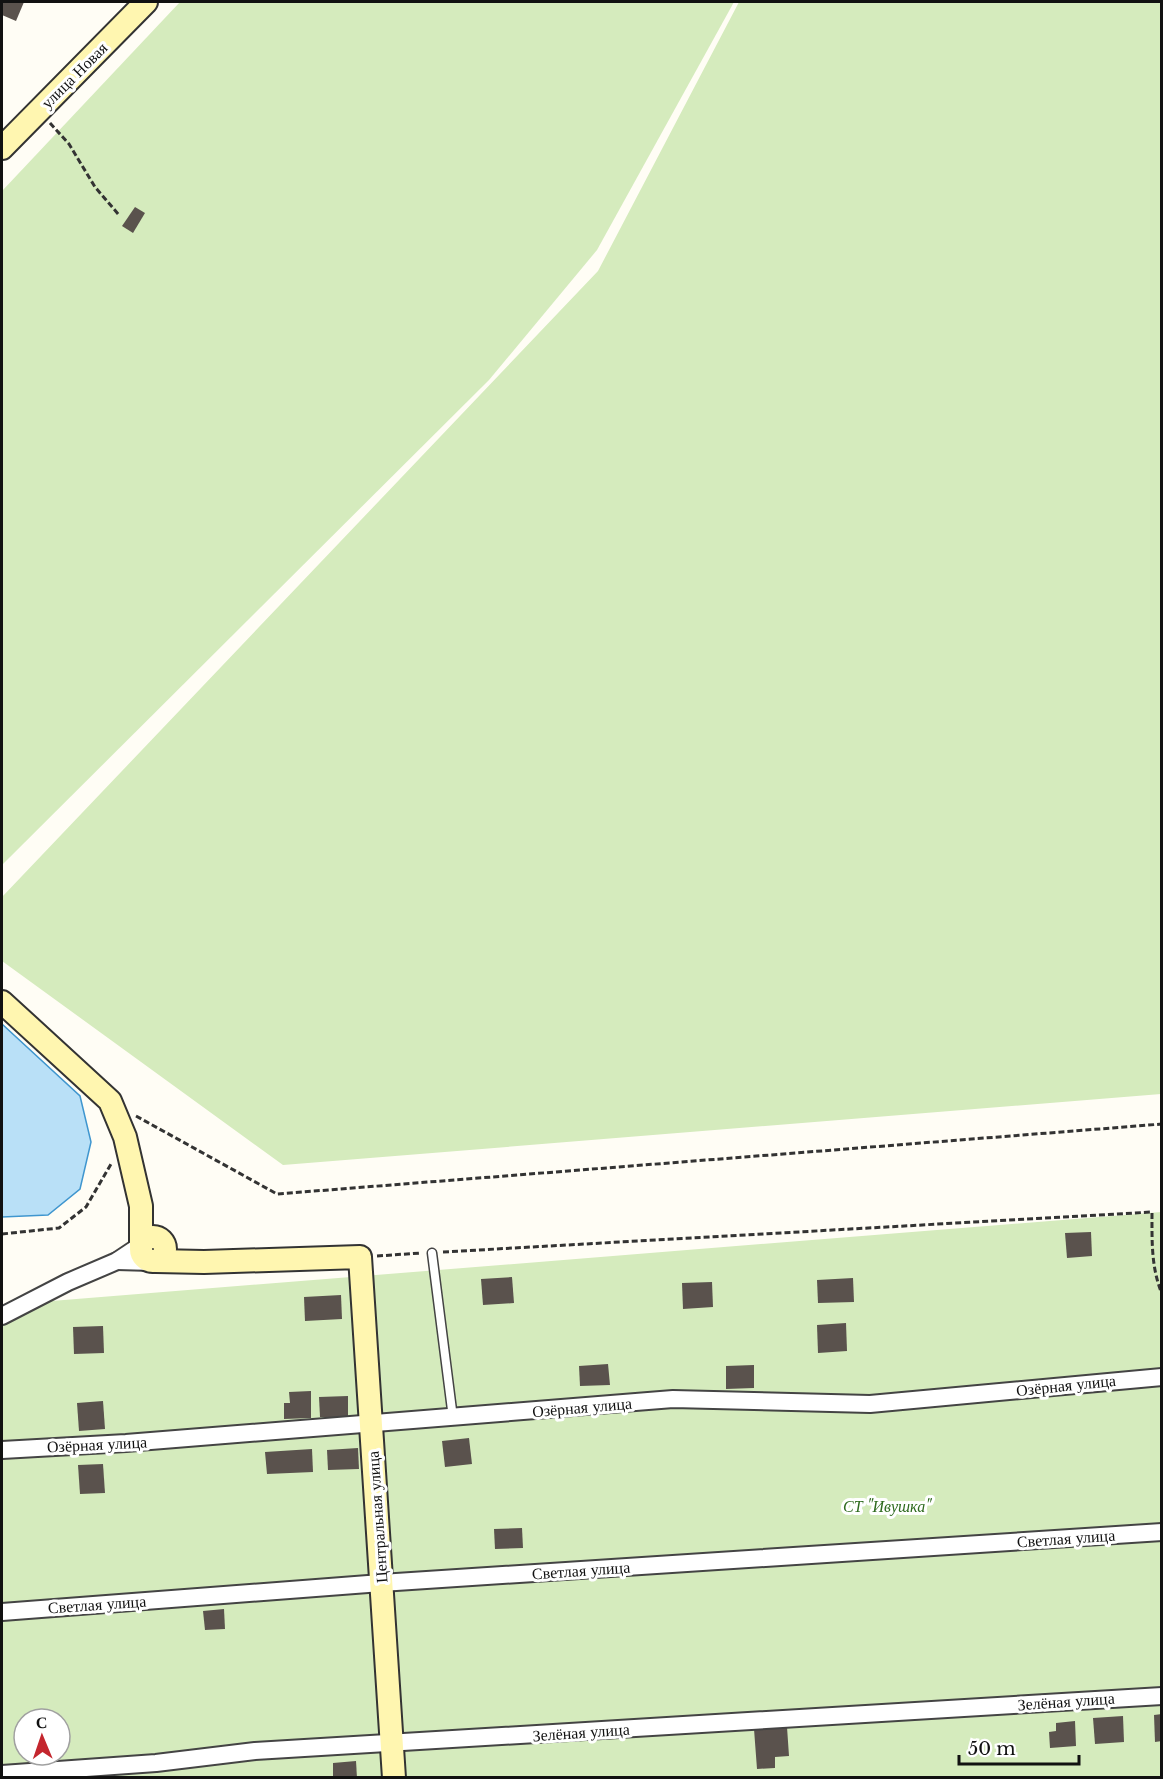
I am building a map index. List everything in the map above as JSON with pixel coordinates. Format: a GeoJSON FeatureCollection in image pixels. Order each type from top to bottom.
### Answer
{"type":"FeatureCollection","features":[{"type":"Feature","properties":{"kind":"street","name":"улица Новая"},"geometry":{"type":"LineString","coordinates":[[4,142],[39,110],[140,3]]}},
{"type":"Feature","properties":{"kind":"street"},"geometry":{"type":"LineString","coordinates":[[2,1002],[110,1101],[125,1137],[141,1206],[155,1251]]}},
{"type":"Feature","properties":{"kind":"street"},"geometry":{"type":"LineString","coordinates":[[2,1316],[68,1282],[117,1261],[155,1251],[204,1262],[360,1257]]}},
{"type":"Feature","properties":{"kind":"street","name":"Центральная улица"},"geometry":{"type":"LineString","coordinates":[[360,1257],[394,1778]]}},
{"type":"Feature","properties":{"kind":"street","name":"Озёрная улица"},"geometry":{"type":"LineString","coordinates":[[2,1449],[126,1443],[673,1400],[870,1404],[1109,1380],[1161,1377]]}},
{"type":"Feature","properties":{"kind":"street","name":"Светлая улица"},"geometry":{"type":"LineString","coordinates":[[2,1612],[381,1583],[1161,1532]]}},
{"type":"Feature","properties":{"kind":"street","name":"Зелёная улица"},"geometry":{"type":"LineString","coordinates":[[2,1774],[156,1762],[255,1751],[1161,1696]]}},
{"type":"Feature","properties":{"kind":"lane"},"geometry":{"type":"LineString","coordinates":[[432,1252],[453,1418]]}},
{"type":"Feature","properties":{"kind":"path"},"geometry":{"type":"LineString","coordinates":[[39,110],[69,144],[95,187],[119,215]]}},
{"type":"Feature","properties":{"kind":"path"},"geometry":{"type":"LineString","coordinates":[[110,1101],[277,1194],[1161,1124]]}},
{"type":"Feature","properties":{"kind":"path"},"geometry":{"type":"LineString","coordinates":[[2,1234],[59,1228],[86,1207],[111,1163]]}},
{"type":"Feature","properties":{"kind":"path"},"geometry":{"type":"LineString","coordinates":[[360,1257],[1152,1212],[1152,1258],[1161,1294]]}},
{"type":"Feature","properties":{"kind":"green space"},"geometry":{"type":"Polygon","coordinates":[[[180,2],[734,2],[597,250],[489,380],[2,865],[2,191],[180,2]]]}},
{"type":"Feature","properties":{"kind":"green space"},"geometry":{"type":"Polygon","coordinates":[[[739,2],[1161,2],[1161,1094],[283,1165],[2,961],[2,897],[598,271],[739,2]]]}},
{"type":"Feature","properties":{"kind":"green space","name":"СТ \"Ивушка\""},"geometry":{"type":"Polygon","coordinates":[[[1161,1212],[1161,1777],[2,1778],[2,1305],[1161,1212]]]}},
{"type":"Feature","properties":{"kind":"water"},"geometry":{"type":"Polygon","coordinates":[[[2,1024],[80,1096],[91,1142],[80,1189],[48,1215],[2,1217],[2,1024]]]}},
{"type":"Feature","properties":{"kind":"building"},"geometry":{"type":"Polygon","coordinates":[[[2,2],[24,2],[16,21],[2,15],[2,2]]]}},
{"type":"Feature","properties":{"kind":"building"},"geometry":{"type":"Polygon","coordinates":[[[135,207],[145,213],[133,233],[122,226],[135,207]]]}},
{"type":"Feature","properties":{"kind":"building"},"geometry":{"type":"Polygon","coordinates":[[[1091,1232],[1092,1256],[1067,1258],[1065,1233],[1091,1232]]]}},
{"type":"Feature","properties":{"kind":"building"},"geometry":{"type":"Polygon","coordinates":[[[512,1277],[514,1303],[483,1305],[481,1279],[512,1277]]]}},
{"type":"Feature","properties":{"kind":"building"},"geometry":{"type":"Polygon","coordinates":[[[853,1278],[854,1302],[818,1303],[817,1280],[853,1278]]]}},
{"type":"Feature","properties":{"kind":"building"},"geometry":{"type":"Polygon","coordinates":[[[712,1282],[713,1307],[683,1309],[682,1283],[712,1282]]]}},
{"type":"Feature","properties":{"kind":"building"},"geometry":{"type":"Polygon","coordinates":[[[341,1295],[342,1319],[305,1321],[304,1297],[341,1295]]]}},
{"type":"Feature","properties":{"kind":"building"},"geometry":{"type":"Polygon","coordinates":[[[846,1323],[847,1351],[818,1353],[817,1325],[846,1323]]]}},
{"type":"Feature","properties":{"kind":"building"},"geometry":{"type":"Polygon","coordinates":[[[103,1326],[104,1353],[74,1354],[73,1327],[103,1326]]]}},
{"type":"Feature","properties":{"kind":"building"},"geometry":{"type":"Polygon","coordinates":[[[608,1364],[610,1385],[580,1386],[579,1366],[608,1364]]]}},
{"type":"Feature","properties":{"kind":"building"},"geometry":{"type":"Polygon","coordinates":[[[754,1365],[754,1388],[726,1389],[726,1366],[754,1365]]]}},
{"type":"Feature","properties":{"kind":"building"},"geometry":{"type":"Polygon","coordinates":[[[311,1391],[311,1418],[284,1419],[284,1403],[290,1403],[289,1392],[311,1391]]]}},
{"type":"Feature","properties":{"kind":"building"},"geometry":{"type":"Polygon","coordinates":[[[348,1396],[348,1417],[320,1417],[319,1397],[348,1396]]]}},
{"type":"Feature","properties":{"kind":"building"},"geometry":{"type":"Polygon","coordinates":[[[103,1401],[105,1429],[79,1431],[77,1403],[103,1401]]]}},
{"type":"Feature","properties":{"kind":"building"},"geometry":{"type":"Polygon","coordinates":[[[469,1438],[472,1464],[445,1467],[442,1441],[469,1438]]]}},
{"type":"Feature","properties":{"kind":"building"},"geometry":{"type":"Polygon","coordinates":[[[358,1448],[359,1469],[328,1470],[327,1450],[358,1448]]]}},
{"type":"Feature","properties":{"kind":"building"},"geometry":{"type":"Polygon","coordinates":[[[312,1449],[313,1472],[267,1474],[265,1452],[312,1449]]]}},
{"type":"Feature","properties":{"kind":"building"},"geometry":{"type":"Polygon","coordinates":[[[103,1464],[105,1493],[80,1494],[78,1465],[103,1464]]]}},
{"type":"Feature","properties":{"kind":"building"},"geometry":{"type":"Polygon","coordinates":[[[522,1528],[523,1548],[495,1549],[494,1529],[522,1528]]]}},
{"type":"Feature","properties":{"kind":"building"},"geometry":{"type":"Polygon","coordinates":[[[224,1609],[225,1629],[205,1630],[203,1611],[224,1609]]]}},
{"type":"Feature","properties":{"kind":"building"},"geometry":{"type":"Polygon","coordinates":[[[1162,1714],[1162,1741],[1155,1742],[1154,1715],[1162,1714]]]}},
{"type":"Feature","properties":{"kind":"building"},"geometry":{"type":"Polygon","coordinates":[[[1123,1716],[1124,1742],[1095,1744],[1093,1718],[1123,1716]]]}},
{"type":"Feature","properties":{"kind":"building"},"geometry":{"type":"Polygon","coordinates":[[[1075,1721],[1076,1746],[1050,1748],[1049,1732],[1056,1731],[1056,1723],[1075,1721]]]}},
{"type":"Feature","properties":{"kind":"building"},"geometry":{"type":"Polygon","coordinates":[[[787,1727],[789,1756],[775,1757],[775,1768],[757,1769],[754,1729],[787,1727]]]}},
{"type":"Feature","properties":{"kind":"building"},"geometry":{"type":"Polygon","coordinates":[[[356,1761],[357,1778],[333,1778],[333,1763],[356,1761]]]}}]}
